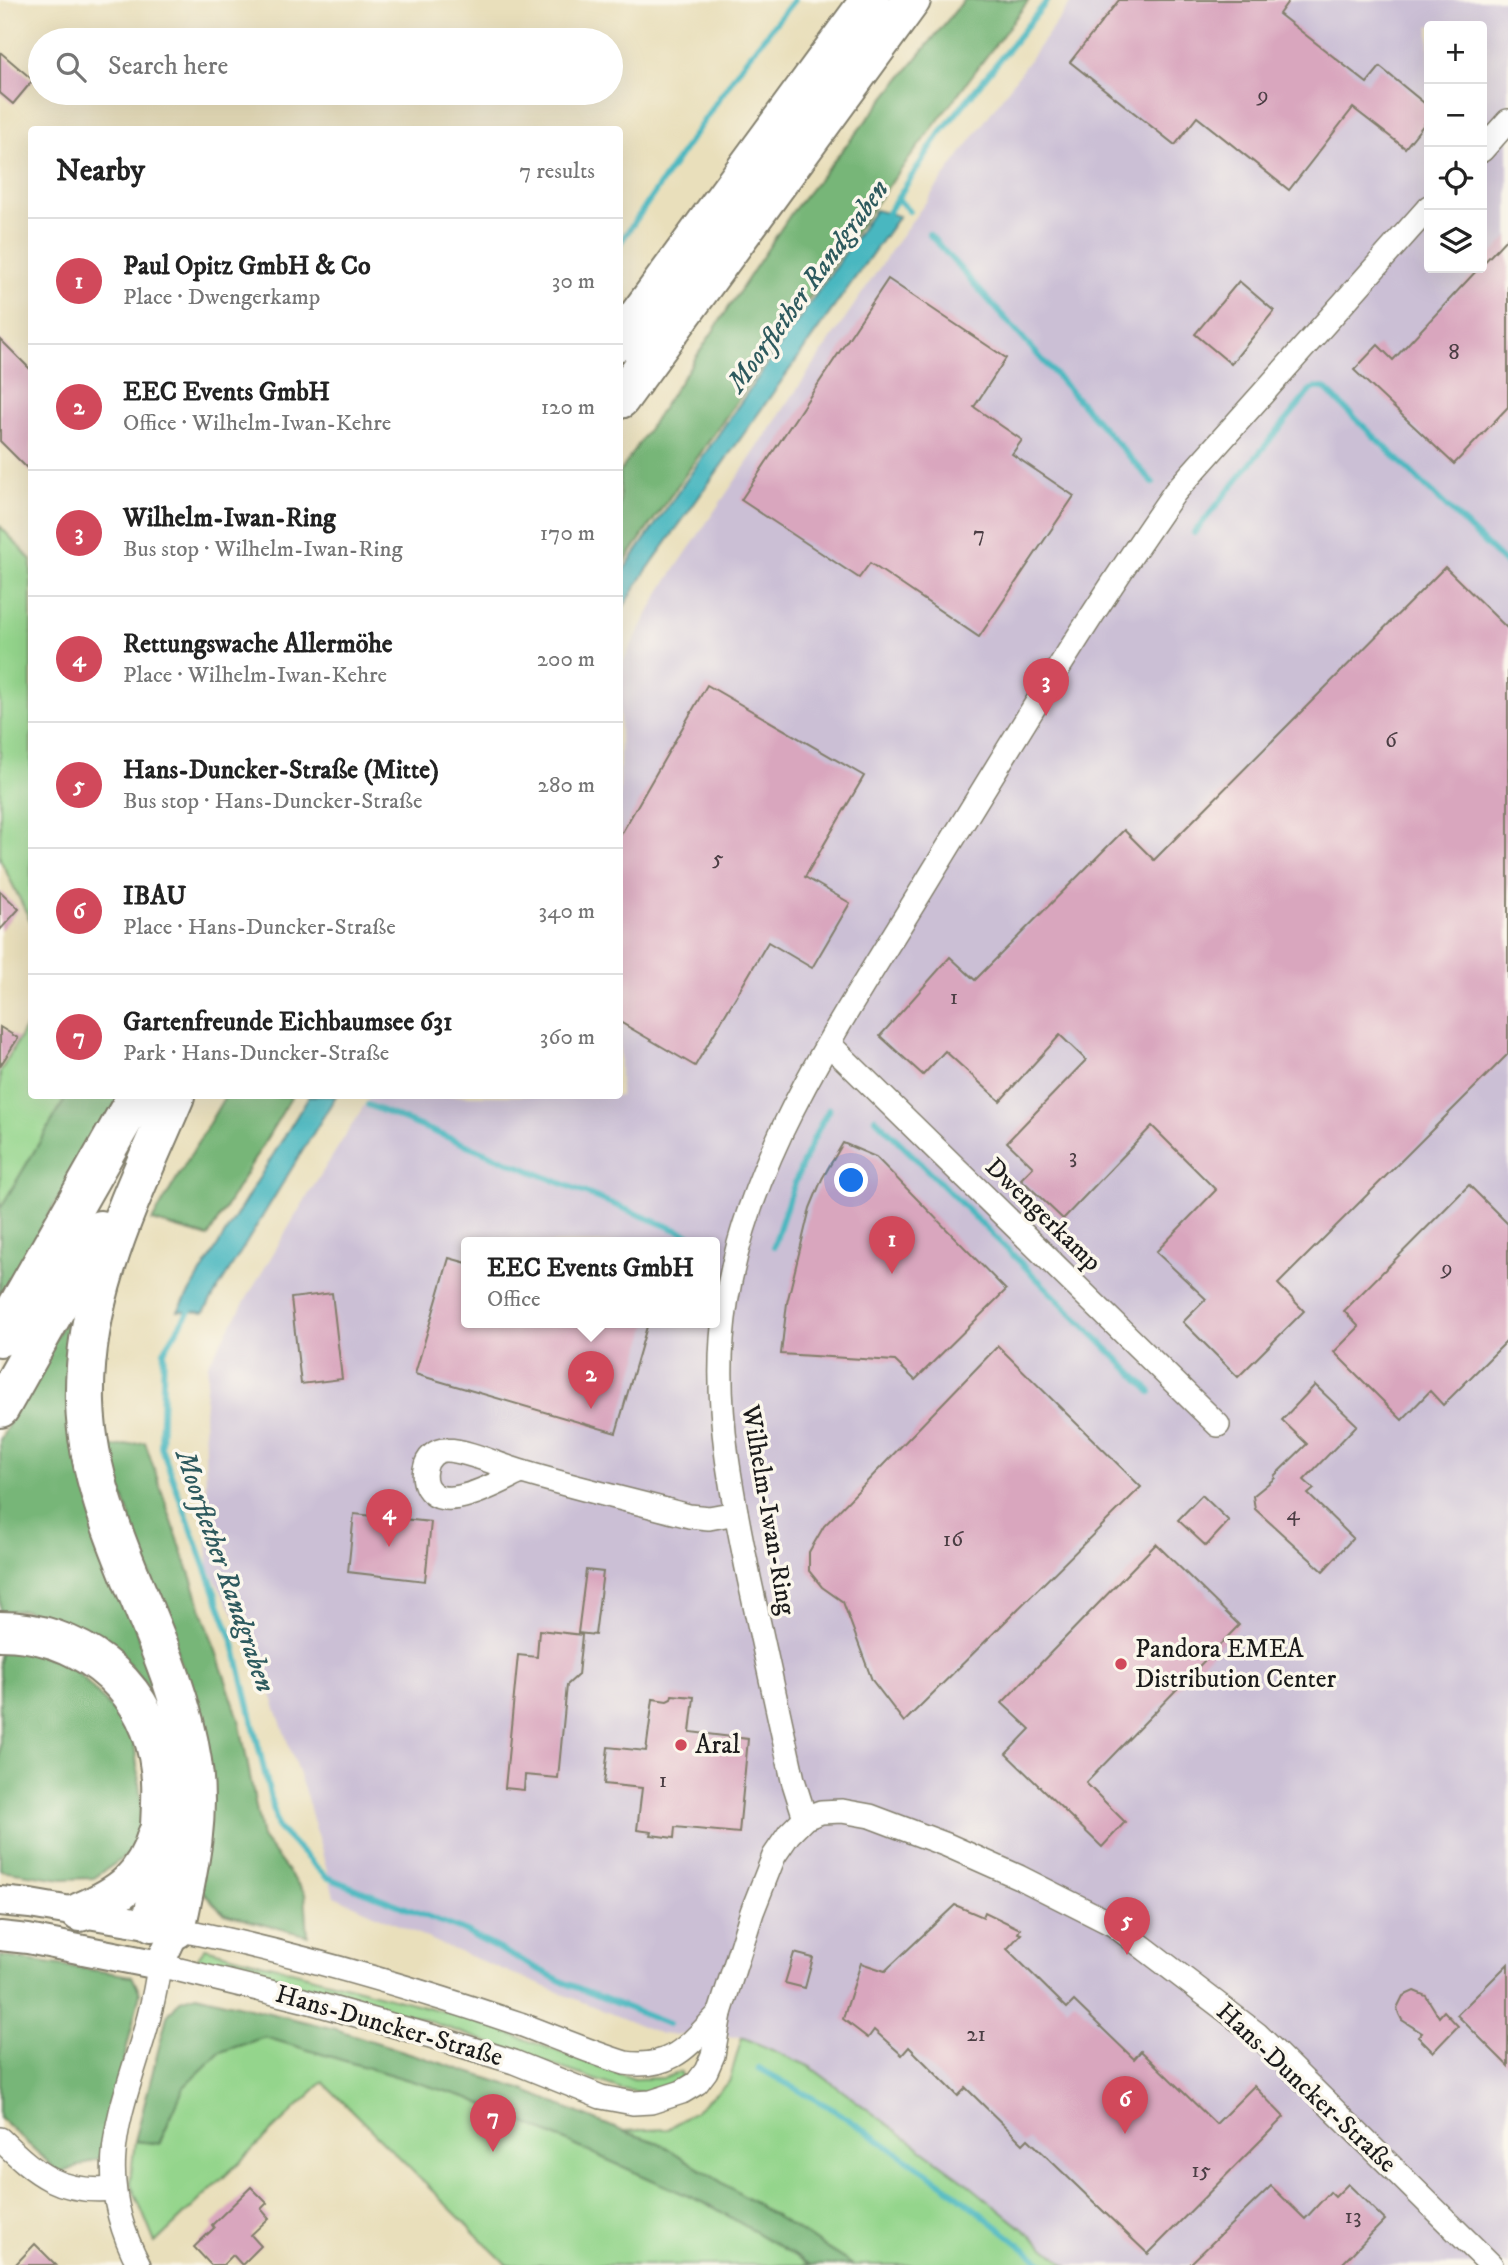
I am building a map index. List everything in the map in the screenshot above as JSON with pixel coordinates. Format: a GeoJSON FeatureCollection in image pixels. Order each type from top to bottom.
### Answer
{"type":"FeatureCollection","features":[{"type":"Feature","properties":{"kind":"highway"},"geometry":{"type":"LineString","coordinates":[[623,337],[870,0]]}},
{"type":"Feature","properties":{"kind":"highway"},"geometry":{"type":"LineString","coordinates":[[623,395],[911,0]]}},
{"type":"Feature","properties":{"kind":"highway"},"geometry":{"type":"LineString","coordinates":[[0,1337],[134,1099]]}},
{"type":"Feature","properties":{"kind":"highway"},"geometry":{"type":"LineString","coordinates":[[0,1408],[173,1099]]}},
{"type":"Feature","properties":{"kind":"highway"},"geometry":{"type":"LineString","coordinates":[[164,1926],[193,1843],[195,1794],[192,1762],[178,1697],[103,1505],[88,1435],[85,1403],[90,1326],[108,1255],[174,1099]]}},
{"type":"Feature","properties":{"kind":"highway"},"geometry":{"type":"LineString","coordinates":[[0,1631],[27,1632],[81,1650],[108,1668],[131,1693],[149,1725],[158,1758],[162,1798],[160,1881],[164,1926]]}},
{"type":"Feature","properties":{"kind":"highway"},"geometry":{"type":"LineString","coordinates":[[80,1912],[111,1898],[134,1880],[148,1858],[160,1826]]}},
{"type":"Feature","properties":{"kind":"street"},"geometry":{"type":"LineString","coordinates":[[1485,147],[1508,121]]}},
{"type":"Feature","properties":{"kind":"street","name":"Wilhelm-Iwan-Ring"},"geometry":{"type":"LineString","coordinates":[[805,1818],[793,1780],[736,1513],[720,1392],[722,1339],[729,1282],[738,1242],[771,1151],[829,1044],[979,796],[1175,492],[1426,210]]}},
{"type":"Feature","properties":{"kind":"street","name":"Dwengerkamp"},"geometry":{"type":"LineString","coordinates":[[829,1044],[1218,1425]]}},
{"type":"Feature","properties":{"kind":"street"},"geometry":{"type":"LineString","coordinates":[[521,1472],[689,1516],[709,1518],[736,1513]]}},
{"type":"Feature","properties":{"kind":"street","name":"Hans-Duncker-Straße"},"geometry":{"type":"LineString","coordinates":[[0,1936],[159,1965],[303,2000],[514,2063],[601,2097],[633,2103],[651,2102],[668,2098],[697,2083],[713,2055],[720,2013],[752,1912],[774,1856],[789,1833],[805,1818],[821,1812],[842,1811],[870,1816],[947,1845],[1019,1877],[1114,1925],[1257,2034],[1491,2265]]}},
{"type":"Feature","properties":{"kind":"street","name":"Hans-Duncker-Straße"},"geometry":{"type":"LineString","coordinates":[[0,1901],[164,1926],[258,1948],[421,1992],[625,2063],[641,2066],[671,2059],[684,2051],[720,2013]]}},
{"type":"Feature","properties":{"kind":"street"},"geometry":{"type":"LineString","coordinates":[[139,2265],[124,2228],[114,2189],[113,2149],[117,2125],[156,1994],[164,1926]]}},
{"type":"Feature","properties":{"kind":"street"},"geometry":{"type":"LineString","coordinates":[[0,2139],[22,2161],[57,2184],[81,2190],[114,2189]]}},
{"type":"Feature","properties":{"kind":"shaded area"},"geometry":{"type":"Polygon","coordinates":[[[1073,0],[1508,0],[1508,2265],[1067,2265],[963,2180],[809,2066],[742,2037],[661,2034],[452,1949],[334,1896],[307,1798],[259,1660],[208,1567],[204,1413],[208,1364],[368,1099],[623,1099],[623,661],[661,590],[901,236],[1073,0]]]}},
{"type":"Feature","properties":{"kind":"green space"},"geometry":{"type":"Polygon","coordinates":[[[964,0],[1029,0],[875,204],[623,564],[623,467],[792,212],[964,0]]]}},
{"type":"Feature","properties":{"kind":"green space"},"geometry":{"type":"Polygon","coordinates":[[[0,526],[28,557],[28,916],[0,859],[0,526]]]}},
{"type":"Feature","properties":{"kind":"green space"},"geometry":{"type":"Polygon","coordinates":[[[28,1023],[28,1099],[65,1099],[0,1209],[0,1072],[28,1023]]]}},
{"type":"Feature","properties":{"kind":"green space"},"geometry":{"type":"Polygon","coordinates":[[[65,1099],[118,1099],[0,1296],[0,1209],[65,1099]]]}},
{"type":"Feature","properties":{"kind":"green space"},"geometry":{"type":"Polygon","coordinates":[[[223,1099],[290,1099],[208,1237],[152,1221],[223,1099]]]}},
{"type":"Feature","properties":{"kind":"green space"},"geometry":{"type":"Polygon","coordinates":[[[72,1307],[71,1439],[162,1704],[119,1652],[70,1624],[23,1610],[0,1612],[0,1440],[72,1307]]]}},
{"type":"Feature","properties":{"kind":"green space"},"geometry":{"type":"Polygon","coordinates":[[[145,1442],[239,1719],[262,1838],[305,1893],[308,1936],[224,1914],[201,1890],[193,1699],[106,1448],[145,1442]]]}},
{"type":"Feature","properties":{"kind":"green space"},"geometry":{"type":"Polygon","coordinates":[[[0,1649],[27,1651],[70,1664],[133,1732],[143,1817],[130,1853],[94,1878],[62,1879],[0,1870],[0,1649]]]}},
{"type":"Feature","properties":{"kind":"green space"},"geometry":{"type":"Polygon","coordinates":[[[205,1948],[461,2016],[634,2079],[664,2078],[681,2072],[682,2080],[649,2094],[621,2089],[417,2017],[218,1967],[197,1959],[205,1948]]]}},
{"type":"Feature","properties":{"kind":"green space"},"geometry":{"type":"Polygon","coordinates":[[[0,1956],[132,1976],[140,1993],[100,2158],[60,2173],[0,2118],[0,1956]]]}},
{"type":"Feature","properties":{"kind":"green space"},"geometry":{"type":"Polygon","coordinates":[[[196,1995],[335,2029],[521,2089],[622,2131],[659,2143],[853,2265],[811,2265],[713,2207],[469,2098],[265,2037],[220,2052],[184,2087],[159,2144],[135,2141],[167,2016],[180,2000],[196,1995]]]}},
{"type":"Feature","properties":{"kind":"green space"},"geometry":{"type":"Polygon","coordinates":[[[265,2037],[469,2098],[713,2207],[811,2265],[507,2265],[323,2082],[155,2243],[130,2182],[135,2141],[160,2143],[183,2087],[220,2052],[265,2037]]]}},
{"type":"Feature","properties":{"kind":"green space"},"geometry":{"type":"Polygon","coordinates":[[[742,2037],[809,2066],[963,2180],[1067,2265],[853,2265],[659,2143],[622,2131],[668,2129],[696,2110],[729,2082],[742,2037]]]}},
{"type":"Feature","properties":{"kind":"water"},"geometry":{"type":"Polygon","coordinates":[[[875,210],[899,216],[644,574],[623,608],[623,571],[875,210]]]}},
{"type":"Feature","properties":{"kind":"water"},"geometry":{"type":"Polygon","coordinates":[[[307,1099],[334,1099],[204,1312],[178,1311],[307,1099]]]}},
{"type":"Feature","properties":{"kind":"building"},"geometry":{"type":"Polygon","coordinates":[[[1119,0],[1289,0],[1279,14],[1367,83],[1380,67],[1424,103],[1424,124],[1405,148],[1353,108],[1289,190],[1197,117],[1175,145],[1070,62],[1119,0]]]}},
{"type":"Feature","properties":{"kind":"building"},"geometry":{"type":"Polygon","coordinates":[[[0,52],[28,76],[28,86],[13,104],[0,93],[0,52]]]}},
{"type":"Feature","properties":{"kind":"building"},"geometry":{"type":"Polygon","coordinates":[[[1508,237],[1508,407],[1454,464],[1354,370],[1378,345],[1393,360],[1474,273],[1487,273],[1487,259],[1508,237]]]}},
{"type":"Feature","properties":{"kind":"building"},"geometry":{"type":"Polygon","coordinates":[[[888,279],[1006,358],[974,407],[1022,440],[1012,454],[1074,496],[979,637],[870,563],[859,578],[741,500],[888,279]]]}},
{"type":"Feature","properties":{"kind":"building"},"geometry":{"type":"Polygon","coordinates":[[[1239,281],[1274,311],[1231,364],[1195,334],[1239,281]]]}},
{"type":"Feature","properties":{"kind":"building"},"geometry":{"type":"Polygon","coordinates":[[[0,339],[28,367],[28,469],[0,441],[0,339]]]}},
{"type":"Feature","properties":{"kind":"building"},"geometry":{"type":"Polygon","coordinates":[[[1445,567],[1508,629],[1508,1054],[1278,1284],[1304,1311],[1238,1377],[1183,1322],[1206,1299],[1156,1252],[1216,1190],[1152,1126],[1063,1219],[1021,1179],[1033,1167],[1007,1142],[1086,1060],[1060,1035],[1000,1101],[945,1051],[923,1075],[880,1036],[950,957],[975,980],[1124,830],[1154,860],[1445,567]]]}},
{"type":"Feature","properties":{"kind":"building"},"geometry":{"type":"Polygon","coordinates":[[[707,685],[864,776],[805,877],[850,903],[812,968],[768,942],[695,1066],[623,1024],[623,831],[707,685]]]}},
{"type":"Feature","properties":{"kind":"building"},"geometry":{"type":"Polygon","coordinates":[[[0,891],[19,909],[0,930],[0,891]]]}},
{"type":"Feature","properties":{"kind":"building"},"geometry":{"type":"Polygon","coordinates":[[[0,1027],[18,1038],[0,1066],[0,1027]]]}},
{"type":"Feature","properties":{"kind":"building"},"geometry":{"type":"Polygon","coordinates":[[[843,1143],[876,1157],[1006,1290],[915,1380],[895,1361],[781,1354],[787,1303],[810,1208],[822,1179],[843,1143]]]}},
{"type":"Feature","properties":{"kind":"building"},"geometry":{"type":"Polygon","coordinates":[[[1469,1185],[1508,1224],[1508,1340],[1443,1405],[1430,1391],[1402,1420],[1334,1352],[1359,1327],[1344,1311],[1469,1185]]]}},
{"type":"Feature","properties":{"kind":"building"},"geometry":{"type":"Polygon","coordinates":[[[449,1258],[461,1261],[461,1328],[647,1328],[616,1433],[415,1374],[449,1258]]]}},
{"type":"Feature","properties":{"kind":"building"},"geometry":{"type":"Polygon","coordinates":[[[332,1293],[342,1379],[301,1384],[291,1298],[332,1293]]]}},
{"type":"Feature","properties":{"kind":"building"},"geometry":{"type":"Polygon","coordinates":[[[998,1346],[1141,1487],[904,1722],[872,1680],[843,1602],[822,1587],[809,1571],[809,1552],[824,1526],[998,1346]]]}},
{"type":"Feature","properties":{"kind":"building"},"geometry":{"type":"Polygon","coordinates":[[[1315,1385],[1357,1425],[1304,1480],[1314,1489],[1308,1494],[1353,1538],[1323,1571],[1255,1509],[1253,1496],[1275,1478],[1307,1444],[1282,1420],[1315,1385]]]}},
{"type":"Feature","properties":{"kind":"building"},"geometry":{"type":"Polygon","coordinates":[[[1202,1495],[1229,1521],[1206,1546],[1178,1520],[1202,1495]]]}},
{"type":"Feature","properties":{"kind":"building"},"geometry":{"type":"Polygon","coordinates":[[[354,1514],[431,1522],[425,1581],[348,1572],[354,1514]]]}},
{"type":"Feature","properties":{"kind":"building","name":"Pandora EMEA Distribution Center"},"geometry":{"type":"Polygon","coordinates":[[[1156,1544],[1239,1625],[1086,1783],[1125,1822],[1102,1847],[1006,1754],[1030,1729],[1002,1703],[1156,1544]]]}},
{"type":"Feature","properties":{"kind":"building"},"geometry":{"type":"Polygon","coordinates":[[[586,1570],[603,1572],[595,1635],[578,1633],[586,1570]]]}},
{"type":"Feature","properties":{"kind":"building"},"geometry":{"type":"Polygon","coordinates":[[[539,1630],[582,1635],[578,1675],[567,1685],[558,1778],[525,1775],[524,1790],[505,1788],[518,1655],[537,1657],[539,1630]]]}},
{"type":"Feature","properties":{"kind":"building"},"geometry":{"type":"Polygon","coordinates":[[[672,1695],[694,1697],[690,1732],[748,1739],[739,1833],[675,1827],[674,1838],[637,1830],[642,1788],[604,1784],[608,1747],[646,1751],[653,1699],[667,1701],[672,1695]]]}},
{"type":"Feature","properties":{"kind":"building"},"geometry":{"type":"Polygon","coordinates":[[[955,1905],[983,1917],[985,1912],[1020,1929],[1018,1933],[1021,1934],[1007,1949],[1067,2008],[1074,2001],[1134,2059],[1141,2051],[1216,2124],[1254,2086],[1284,2117],[1148,2254],[1028,2139],[1023,2144],[966,2088],[958,2096],[909,2047],[902,2055],[874,2030],[868,2038],[843,2019],[861,1963],[885,1971],[955,1905]]]}},
{"type":"Feature","properties":{"kind":"building"},"geometry":{"type":"Polygon","coordinates":[[[794,1953],[813,1958],[805,1988],[785,1983],[794,1953]]]}},
{"type":"Feature","properties":{"kind":"building"},"geometry":{"type":"Polygon","coordinates":[[[1508,1964],[1508,2066],[1457,2015],[1508,1964]]]}},
{"type":"Feature","properties":{"kind":"building"},"geometry":{"type":"Polygon","coordinates":[[[1414,1991],[1426,1996],[1439,2017],[1444,2011],[1458,2026],[1433,2052],[1418,2037],[1422,2033],[1402,2020],[1397,2008],[1403,1996],[1414,1991]]]}},
{"type":"Feature","properties":{"kind":"building"},"geometry":{"type":"Polygon","coordinates":[[[1348,2184],[1385,2220],[1341,2265],[1189,2265],[1271,2186],[1305,2219],[1330,2192],[1335,2197],[1348,2184]]]}},
{"type":"Feature","properties":{"kind":"building"},"geometry":{"type":"Polygon","coordinates":[[[251,2187],[267,2203],[261,2209],[269,2218],[251,2235],[261,2246],[242,2265],[233,2255],[223,2265],[211,2265],[194,2247],[214,2228],[212,2225],[251,2187]]]}},
{"type":"Feature","properties":{"kind":"building"},"geometry":{"type":"Polygon","coordinates":[[[35,2244],[56,2265],[15,2265],[35,2244]]]}},
{"type":"Feature","properties":{"kind":"waterway"},"geometry":{"type":"LineString","coordinates":[[623,239],[742,65],[794,0]]}},
{"type":"Feature","properties":{"kind":"waterway","name":"Moorflether Randgraben"},"geometry":{"type":"LineString","coordinates":[[884,219],[938,136],[1048,0]]}},
{"type":"Feature","properties":{"kind":"waterway"},"geometry":{"type":"LineString","coordinates":[[898,199],[909,211]]}},
{"type":"Feature","properties":{"kind":"waterway"},"geometry":{"type":"LineString","coordinates":[[929,234],[1153,483]]}},
{"type":"Feature","properties":{"kind":"waterway"},"geometry":{"type":"LineString","coordinates":[[1194,533],[1309,392],[1315,388],[1324,388],[1508,566]]}},
{"type":"Feature","properties":{"kind":"waterway"},"geometry":{"type":"LineString","coordinates":[[368,1105],[694,1237]]}},
{"type":"Feature","properties":{"kind":"waterway"},"geometry":{"type":"LineString","coordinates":[[774,1246],[797,1176],[829,1109]]}},
{"type":"Feature","properties":{"kind":"waterway"},"geometry":{"type":"LineString","coordinates":[[875,1118],[1151,1392]]}},
{"type":"Feature","properties":{"kind":"waterway","name":"Moorflether Randgraben"},"geometry":{"type":"LineString","coordinates":[[192,1306],[164,1351],[161,1447],[234,1644],[278,1828],[326,1877],[462,1930],[563,1982],[668,2024]]}},
{"type":"Feature","properties":{"kind":"waterway","name":"Moorflether Randgraben"},"geometry":{"type":"LineString","coordinates":[[759,2068],[836,2111],[945,2185],[1045,2265]]}},
{"type":"Feature","properties":{"kind":"place","name":"Wilhelm-Iwan-Ring"},"geometry":{"type":"Point","coordinates":[1046,716]}},
{"type":"Feature","properties":{"kind":"place","name":"Paul Opitz GmbH & Co"},"geometry":{"type":"Point","coordinates":[892,1274]}},
{"type":"Feature","properties":{"kind":"place","name":"EEC Events GmbH"},"geometry":{"type":"Point","coordinates":[591,1409]}},
{"type":"Feature","properties":{"kind":"place","name":"Rettungswache Allermöhe"},"geometry":{"type":"Point","coordinates":[389,1547]}},
{"type":"Feature","properties":{"kind":"place","name":"Pandora EMEA Distribution Center"},"geometry":{"type":"Point","coordinates":[1121,1664]}},
{"type":"Feature","properties":{"kind":"place","name":"Aral"},"geometry":{"type":"Point","coordinates":[681,1745]}},
{"type":"Feature","properties":{"kind":"place","name":"Hans-Duncker-Straße (Mitte)"},"geometry":{"type":"Point","coordinates":[1127,1955]}},
{"type":"Feature","properties":{"kind":"place","name":"IBAU"},"geometry":{"type":"Point","coordinates":[1125,2134]}},
{"type":"Feature","properties":{"kind":"place","name":"Gartenfreunde Eichbaumsee 631"},"geometry":{"type":"Point","coordinates":[493,2152]}}]}
